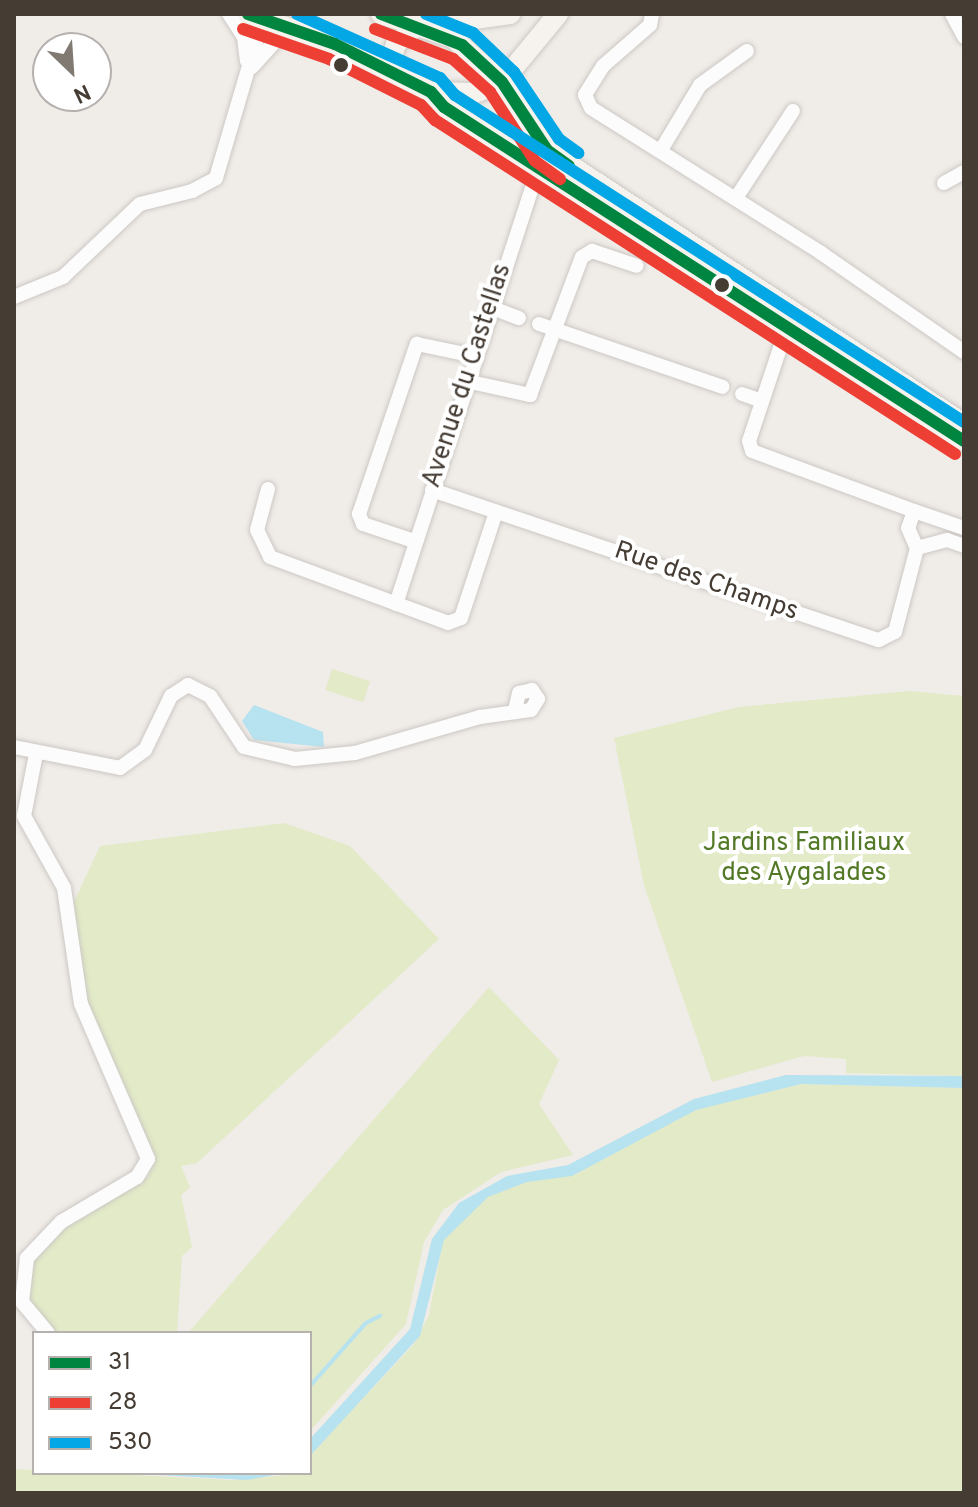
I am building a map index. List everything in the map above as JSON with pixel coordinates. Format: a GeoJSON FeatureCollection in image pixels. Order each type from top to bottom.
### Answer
{"type":"FeatureCollection","features":[{"type":"Feature","properties":{"kind":"main road"},"geometry":{"type":"LineString","coordinates":[[381,14],[419,24],[453,38],[502,82],[518,102],[543,158]]}},
{"type":"Feature","properties":{"kind":"main road"},"geometry":{"type":"LineString","coordinates":[[389,68],[396,44],[419,24],[457,26],[510,14]]}},
{"type":"Feature","properties":{"kind":"main road"},"geometry":{"type":"LineString","coordinates":[[431,92],[475,93],[502,82],[558,14]]}},
{"type":"Feature","properties":{"kind":"main road"},"geometry":{"type":"LineString","coordinates":[[261,15],[389,68],[431,92],[444,107],[543,158],[791,319],[964,424]]}},
{"type":"Feature","properties":{"kind":"main road"},"geometry":{"type":"LineString","coordinates":[[518,102],[524,54]]}},
{"type":"Feature","properties":{"kind":"main road"},"geometry":{"type":"LineString","coordinates":[[791,319],[964,441]]}},
{"type":"Feature","properties":{"kind":"street"},"geometry":{"type":"LineString","coordinates":[[229,14],[244,37],[247,74]]}},
{"type":"Feature","properties":{"kind":"street"},"geometry":{"type":"LineString","coordinates":[[652,14],[650,25],[603,66],[585,95],[591,108],[736,198],[964,352]]}},
{"type":"Feature","properties":{"kind":"street"},"geometry":{"type":"LineString","coordinates":[[14,297],[63,277],[140,204],[192,191],[216,178],[261,15]]}},
{"type":"Feature","properties":{"kind":"street"},"geometry":{"type":"LineString","coordinates":[[957,16],[964,37]]}},
{"type":"Feature","properties":{"kind":"street"},"geometry":{"type":"LineString","coordinates":[[247,74],[276,40],[307,32]]}},
{"type":"Feature","properties":{"kind":"street"},"geometry":{"type":"LineString","coordinates":[[661,150],[700,85],[747,51]]}},
{"type":"Feature","properties":{"kind":"street"},"geometry":{"type":"LineString","coordinates":[[736,198],[793,111]]}},
{"type":"Feature","properties":{"kind":"street","name":"Avenue du Castellas"},"geometry":{"type":"LineString","coordinates":[[396,604],[490,307],[543,158]]}},
{"type":"Feature","properties":{"kind":"street"},"geometry":{"type":"LineString","coordinates":[[944,183],[964,172]]}},
{"type":"Feature","properties":{"kind":"street"},"geometry":{"type":"LineString","coordinates":[[466,381],[530,395],[586,252],[637,266]]}},
{"type":"Feature","properties":{"kind":"street"},"geometry":{"type":"LineString","coordinates":[[490,307],[519,318]]}},
{"type":"Feature","properties":{"kind":"street"},"geometry":{"type":"LineString","coordinates":[[791,319],[749,441],[757,456],[964,528]]}},
{"type":"Feature","properties":{"kind":"street"},"geometry":{"type":"LineString","coordinates":[[539,324],[723,387]]}},
{"type":"Feature","properties":{"kind":"street"},"geometry":{"type":"LineString","coordinates":[[414,541],[363,524],[359,514],[417,344],[474,356]]}},
{"type":"Feature","properties":{"kind":"street"},"geometry":{"type":"LineString","coordinates":[[742,394],[762,401]]}},
{"type":"Feature","properties":{"kind":"street"},"geometry":{"type":"LineString","coordinates":[[268,489],[257,530],[263,551],[448,623],[459,620],[496,512]]}},
{"type":"Feature","properties":{"kind":"street","name":"Rue des Champs"},"geometry":{"type":"LineString","coordinates":[[432,490],[879,640],[895,632],[917,548],[908,528],[914,511]]}},
{"type":"Feature","properties":{"kind":"street"},"geometry":{"type":"LineString","coordinates":[[917,548],[947,540],[964,546]]}},
{"type":"Feature","properties":{"kind":"street"},"geometry":{"type":"LineString","coordinates":[[14,747],[36,757],[113,769],[145,750],[171,696],[188,685],[210,696],[244,747],[295,759],[355,753],[515,710]]}},
{"type":"Feature","properties":{"kind":"street"},"geometry":{"type":"LineString","coordinates":[[36,757],[19,815],[64,888],[81,1004],[148,1159],[137,1177],[61,1222],[27,1258],[22,1302],[46,1331]]}},
{"type":"Feature","properties":{"kind":"green space"},"geometry":{"type":"Polygon","coordinates":[[[332,669],[370,681],[363,702],[325,690],[332,669]]]}},
{"type":"Feature","properties":{"kind":"green space","name":"Jardins Familiaux des Aygalades"},"geometry":{"type":"Polygon","coordinates":[[[910,691],[964,696],[964,1076],[846,1073],[846,1059],[804,1056],[712,1082],[644,885],[614,738],[739,707],[910,691]]]}},
{"type":"Feature","properties":{"kind":"green space"},"geometry":{"type":"Polygon","coordinates":[[[284,823],[350,846],[439,939],[197,1163],[181,1166],[190,1187],[181,1195],[192,1247],[182,1256],[177,1331],[55,1331],[29,1302],[27,1273],[39,1250],[81,1213],[148,1177],[153,1160],[80,990],[70,916],[100,846],[284,823]]]}},
{"type":"Feature","properties":{"kind":"green space"},"geometry":{"type":"Polygon","coordinates":[[[489,987],[559,1060],[539,1104],[573,1155],[501,1172],[443,1210],[424,1242],[406,1324],[312,1429],[312,1331],[190,1331],[489,987]]]}},
{"type":"Feature","properties":{"kind":"green space"},"geometry":{"type":"Polygon","coordinates":[[[801,1084],[964,1088],[964,1493],[14,1493],[14,1469],[32,1470],[32,1475],[133,1475],[232,1480],[312,1475],[312,1453],[414,1344],[429,1315],[443,1241],[456,1221],[489,1196],[526,1182],[574,1175],[697,1109],[801,1084]]]}},
{"type":"Feature","properties":{"kind":"water"},"geometry":{"type":"Polygon","coordinates":[[[254,705],[323,732],[324,747],[254,740],[242,721],[254,705]]]}},
{"type":"Feature","properties":{"kind":"water"},"geometry":{"type":"Polygon","coordinates":[[[786,1075],[964,1076],[964,1088],[801,1084],[696,1110],[572,1176],[527,1182],[488,1197],[444,1240],[420,1336],[312,1454],[312,1437],[410,1329],[432,1239],[459,1203],[507,1176],[568,1165],[694,1099],[786,1075]]]}},
{"type":"Feature","properties":{"kind":"water"},"geometry":{"type":"Polygon","coordinates":[[[158,1475],[275,1475],[247,1480],[158,1475]]]}},
{"type":"Feature","properties":{"kind":"waterway"},"geometry":{"type":"LineString","coordinates":[[312,1384],[366,1323],[380,1316]]}},
{"type":"Feature","properties":{"kind":"transit line","name":"31"},"geometry":{"type":"LineString","coordinates":[[248,14],[335,44],[431,92],[444,107],[964,441]]}},
{"type":"Feature","properties":{"kind":"transit line","name":"530"},"geometry":{"type":"LineString","coordinates":[[297,14],[440,78],[455,95],[964,422]]}},
{"type":"Feature","properties":{"kind":"transit line","name":"31"},"geometry":{"type":"LineString","coordinates":[[381,14],[462,45],[502,82],[547,150],[569,166]]}},
{"type":"Feature","properties":{"kind":"transit line","name":"530"},"geometry":{"type":"LineString","coordinates":[[426,14],[473,33],[514,72],[559,139],[578,153]]}},
{"type":"Feature","properties":{"kind":"transit line","name":"28"},"geometry":{"type":"LineString","coordinates":[[243,29],[329,59],[421,105],[435,120],[955,454]]}},
{"type":"Feature","properties":{"kind":"transit line","name":"28"},"geometry":{"type":"LineString","coordinates":[[375,29],[453,59],[490,92],[535,161],[560,179]]}}]}
